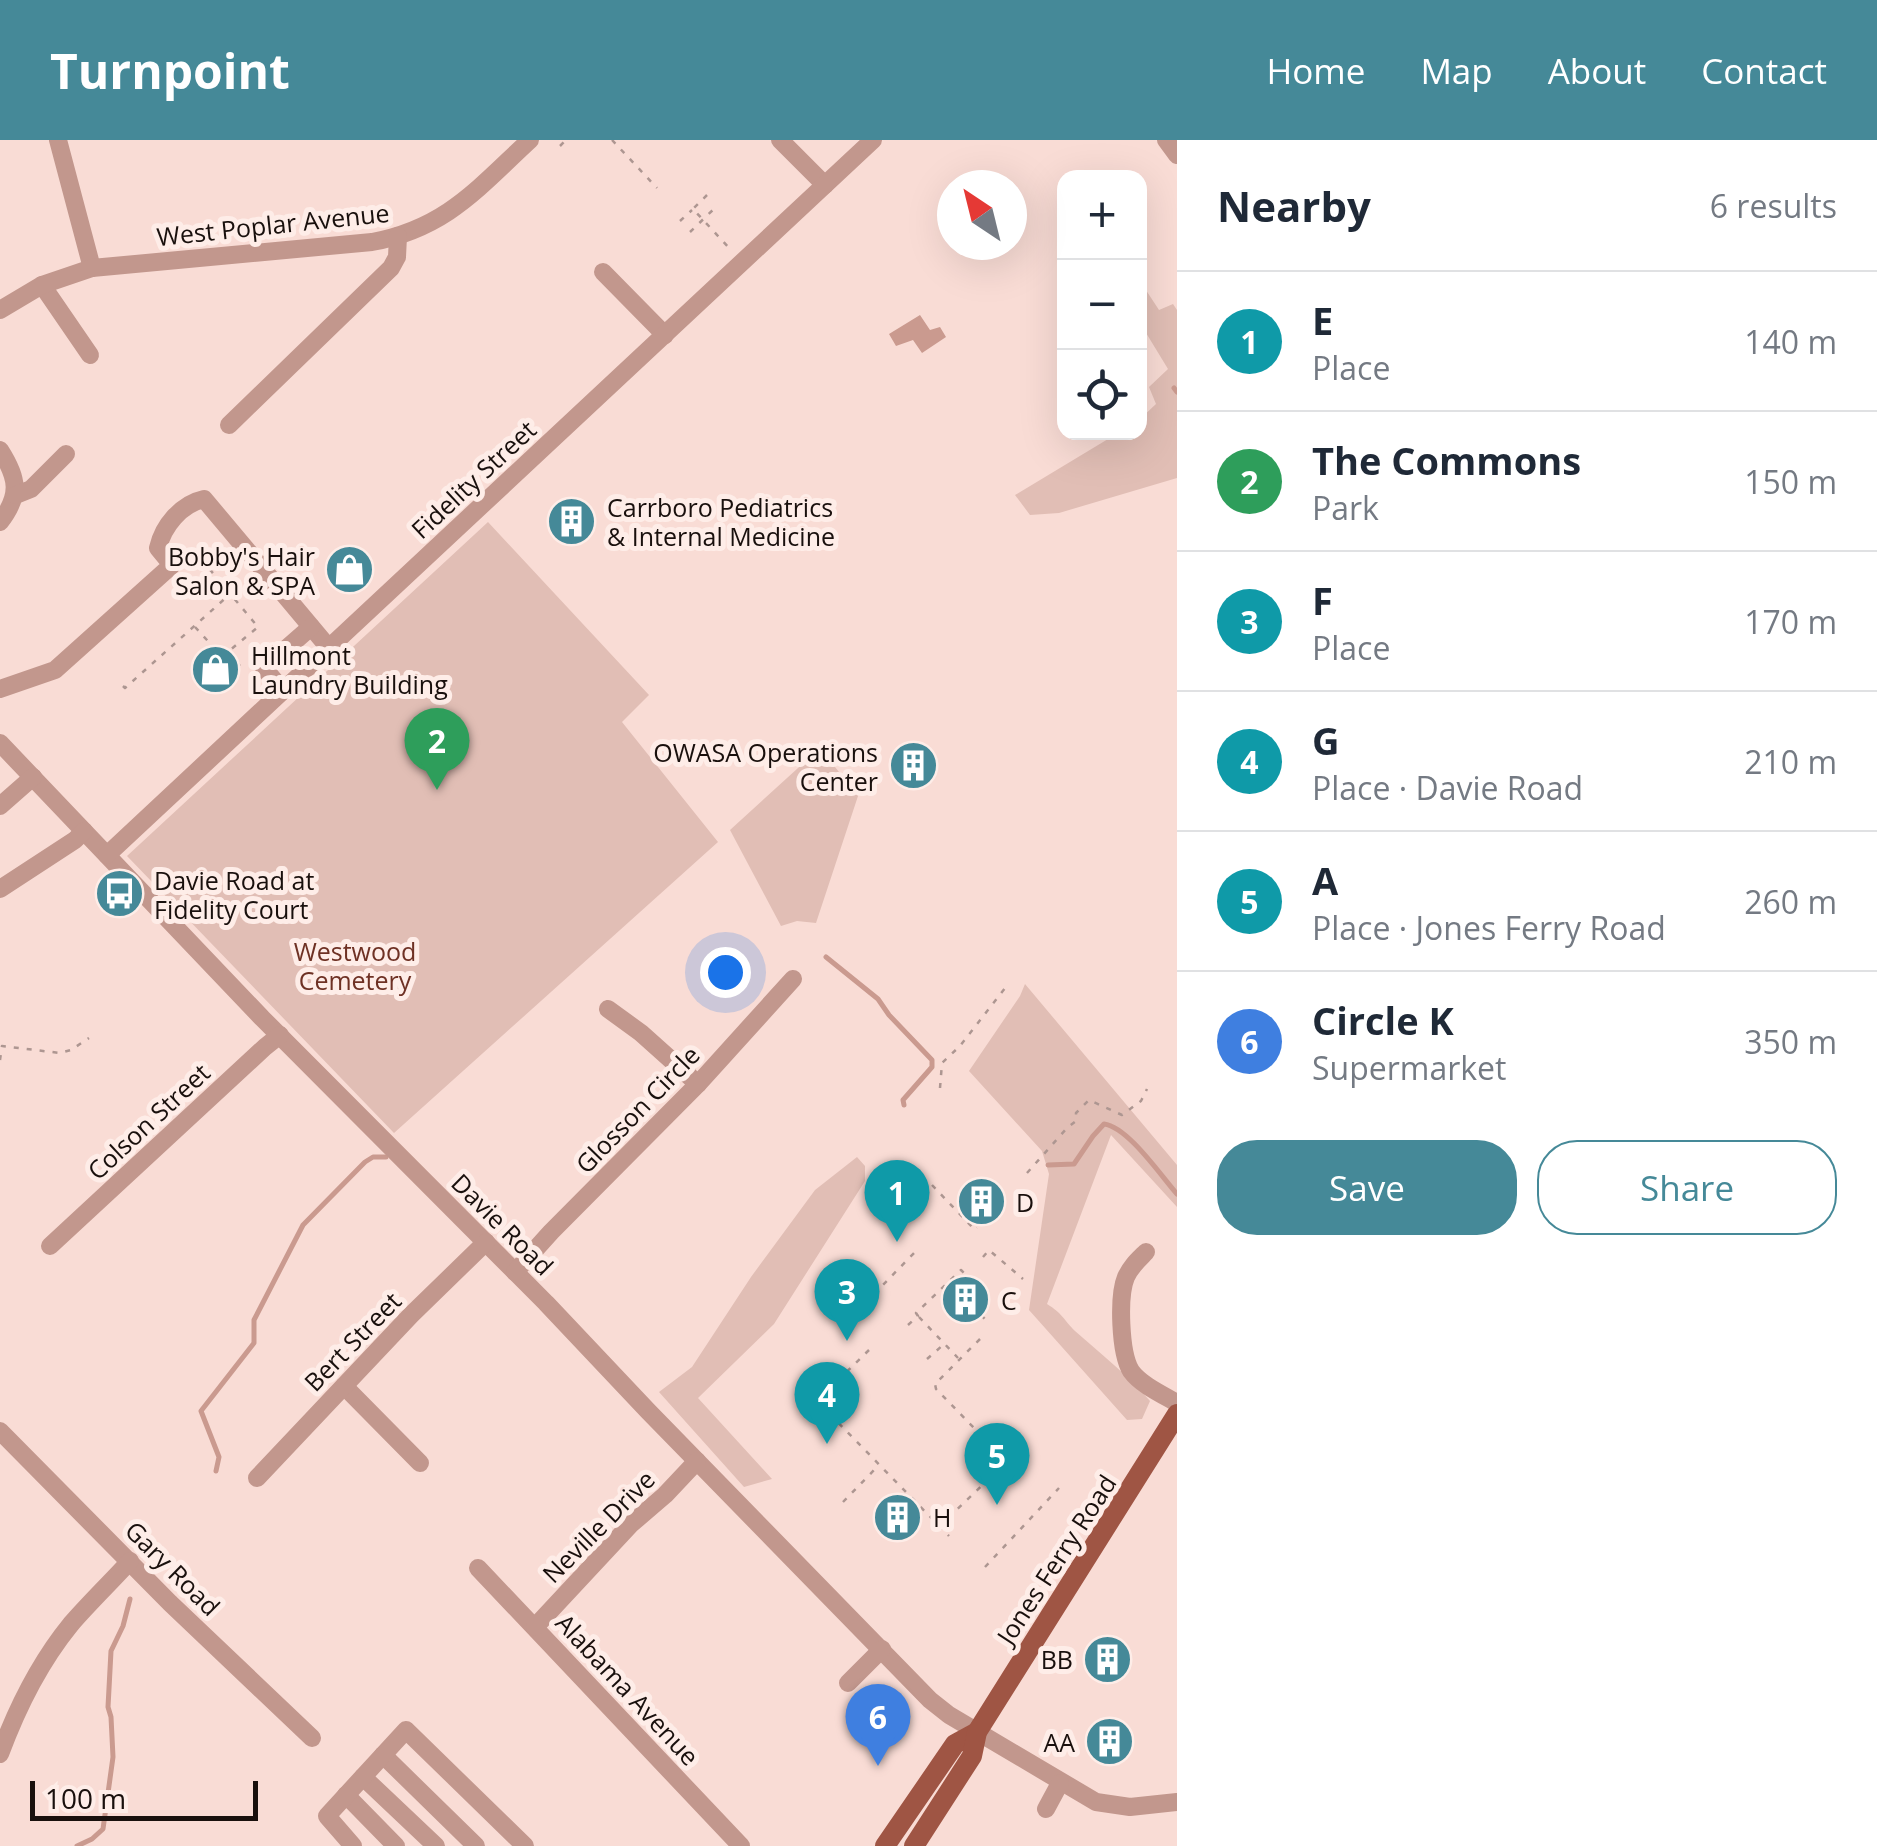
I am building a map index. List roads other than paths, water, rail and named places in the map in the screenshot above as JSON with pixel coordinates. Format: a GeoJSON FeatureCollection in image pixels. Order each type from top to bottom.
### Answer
{"type":"FeatureCollection","features":[{"type":"Feature","properties":{"kind":"main road","name":"Jones Ferry Road"},"geometry":{"type":"LineString","coordinates":[[914,1846],[972,1756],[977,1732],[1177,1414]]}},
{"type":"Feature","properties":{"kind":"main road","name":"Jones Ferry Road"},"geometry":{"type":"LineString","coordinates":[[885,1846],[955,1744],[977,1732]]}},
{"type":"Feature","properties":{"kind":"street"},"geometry":{"type":"LineString","coordinates":[[58,140],[92,268]]}},
{"type":"Feature","properties":{"kind":"street","name":"West Poplar Avenue"},"geometry":{"type":"LineString","coordinates":[[0,310],[42,285],[92,268],[372,242],[398,236],[424,227],[463,202],[530,140]]}},
{"type":"Feature","properties":{"kind":"street"},"geometry":{"type":"LineString","coordinates":[[780,140],[824,184]]}},
{"type":"Feature","properties":{"kind":"street"},"geometry":{"type":"LineString","coordinates":[[1166,140],[1177,155]]}},
{"type":"Feature","properties":{"kind":"street","name":"Fidelity Street"},"geometry":{"type":"LineString","coordinates":[[107,855],[743,262],[862,144]]}},
{"type":"Feature","properties":{"kind":"street"},"geometry":{"type":"LineString","coordinates":[[230,425],[391,268],[397,257],[398,236]]}},
{"type":"Feature","properties":{"kind":"street"},"geometry":{"type":"LineString","coordinates":[[603,272],[664,334]]}},
{"type":"Feature","properties":{"kind":"street"},"geometry":{"type":"LineString","coordinates":[[42,285],[90,355]]}},
{"type":"Feature","properties":{"kind":"street"},"geometry":{"type":"LineString","coordinates":[[0,450],[14,479],[16,495],[0,522]]}},
{"type":"Feature","properties":{"kind":"street"},"geometry":{"type":"LineString","coordinates":[[16,495],[31,489],[66,454]]}},
{"type":"Feature","properties":{"kind":"street"},"geometry":{"type":"LineString","coordinates":[[0,689],[56,670],[172,565],[158,548],[161,535],[196,500],[204,499],[329,648]]}},
{"type":"Feature","properties":{"kind":"street"},"geometry":{"type":"LineString","coordinates":[[283,690],[264,668],[310,626]]}},
{"type":"Feature","properties":{"kind":"street","name":"Davie Road"},"geometry":{"type":"LineString","coordinates":[[0,743],[930,1700],[949,1716],[1096,1802],[1130,1806],[1177,1802]]}},
{"type":"Feature","properties":{"kind":"street"},"geometry":{"type":"LineString","coordinates":[[0,806],[33,777]]}},
{"type":"Feature","properties":{"kind":"street"},"geometry":{"type":"LineString","coordinates":[[0,889],[75,840],[84,830]]}},
{"type":"Feature","properties":{"kind":"street","name":"Glosson Circle"},"geometry":{"type":"LineString","coordinates":[[515,1272],[698,1084],[793,979]]}},
{"type":"Feature","properties":{"kind":"street"},"geometry":{"type":"LineString","coordinates":[[608,1009],[698,1084]]}},
{"type":"Feature","properties":{"kind":"street","name":"Colson Street"},"geometry":{"type":"LineString","coordinates":[[50,1246],[280,1035]]}},
{"type":"Feature","properties":{"kind":"street","name":"Bert Street"},"geometry":{"type":"LineString","coordinates":[[257,1478],[486,1242]]}},
{"type":"Feature","properties":{"kind":"street"},"geometry":{"type":"LineString","coordinates":[[1146,1252],[1124,1280],[1121,1298],[1125,1353],[1132,1372],[1177,1403]]}},
{"type":"Feature","properties":{"kind":"street"},"geometry":{"type":"LineString","coordinates":[[344,1386],[420,1463]]}},
{"type":"Feature","properties":{"kind":"street","name":"Gary Road"},"geometry":{"type":"LineString","coordinates":[[0,1430],[312,1738]]}},
{"type":"Feature","properties":{"kind":"street","name":"Neville Drive"},"geometry":{"type":"LineString","coordinates":[[535,1626],[630,1524],[666,1495],[697,1461]]}},
{"type":"Feature","properties":{"kind":"street"},"geometry":{"type":"LineString","coordinates":[[0,1754],[22,1701],[45,1662],[70,1625],[130,1561]]}},
{"type":"Feature","properties":{"kind":"street","name":"Alabama Avenue"},"geometry":{"type":"LineString","coordinates":[[478,1568],[741,1846]]}},
{"type":"Feature","properties":{"kind":"street"},"geometry":{"type":"LineString","coordinates":[[848,1683],[882,1649]]}},
{"type":"Feature","properties":{"kind":"street"},"geometry":{"type":"LineString","coordinates":[[353,1846],[326,1816],[406,1730],[525,1846]]}},
{"type":"Feature","properties":{"kind":"street"},"geometry":{"type":"LineString","coordinates":[[383,1756],[476,1846]]}},
{"type":"Feature","properties":{"kind":"street"},"geometry":{"type":"LineString","coordinates":[[363,1777],[436,1846]]}},
{"type":"Feature","properties":{"kind":"street"},"geometry":{"type":"LineString","coordinates":[[1046,1808],[1060,1782]]}},
{"type":"Feature","properties":{"kind":"street"},"geometry":{"type":"LineString","coordinates":[[346,1795],[396,1846]]}},
{"type":"Feature","properties":{"kind":"waterway"},"geometry":{"type":"LineString","coordinates":[[1174,388],[1177,392]]}},
{"type":"Feature","properties":{"kind":"waterway"},"geometry":{"type":"LineString","coordinates":[[826,957],[878,999],[932,1060],[932,1067],[903,1100],[904,1105]]}},
{"type":"Feature","properties":{"kind":"waterway"},"geometry":{"type":"LineString","coordinates":[[1048,1165],[1074,1164],[1104,1124],[1133,1143],[1177,1194]]}},
{"type":"Feature","properties":{"kind":"waterway"},"geometry":{"type":"LineString","coordinates":[[216,1471],[219,1457],[201,1411],[254,1343],[254,1320],[303,1225],[365,1162],[373,1157],[386,1157]]}},
{"type":"Feature","properties":{"kind":"waterway"},"geometry":{"type":"LineString","coordinates":[[77,1846],[103,1829],[113,1757],[108,1707],[111,1651],[130,1599]]}},
{"type":"Feature","properties":{"kind":"place","name":"Carrboro Pediatrics & Internal Medicine"},"geometry":{"type":"Point","coordinates":[572,521]}},
{"type":"Feature","properties":{"kind":"place","name":"Bobby's Hair Salon & SPA"},"geometry":{"type":"Point","coordinates":[350,570]}},
{"type":"Feature","properties":{"kind":"place","name":"Hillmont Laundry Building"},"geometry":{"type":"Point","coordinates":[216,669]}},
{"type":"Feature","properties":{"kind":"place","name":"OWASA Operations Center"},"geometry":{"type":"Point","coordinates":[913,766]}},
{"type":"Feature","properties":{"kind":"place","name":"The Commons"},"geometry":{"type":"Point","coordinates":[437,790]}},
{"type":"Feature","properties":{"kind":"place","name":"Davie Road at Fidelity Court"},"geometry":{"type":"Point","coordinates":[119,894]}},
{"type":"Feature","properties":{"kind":"place","name":"D"},"geometry":{"type":"Point","coordinates":[981,1202]}},
{"type":"Feature","properties":{"kind":"place","name":"E"},"geometry":{"type":"Point","coordinates":[897,1242]}},
{"type":"Feature","properties":{"kind":"place","name":"C"},"geometry":{"type":"Point","coordinates":[966,1300]}},
{"type":"Feature","properties":{"kind":"place","name":"F"},"geometry":{"type":"Point","coordinates":[847,1341]}},
{"type":"Feature","properties":{"kind":"place","name":"G"},"geometry":{"type":"Point","coordinates":[827,1444]}},
{"type":"Feature","properties":{"kind":"place","name":"A"},"geometry":{"type":"Point","coordinates":[997,1505]}},
{"type":"Feature","properties":{"kind":"place","name":"H"},"geometry":{"type":"Point","coordinates":[898,1517]}},
{"type":"Feature","properties":{"kind":"place","name":"BB"},"geometry":{"type":"Point","coordinates":[1108,1659]}},
{"type":"Feature","properties":{"kind":"place","name":"AA"},"geometry":{"type":"Point","coordinates":[1110,1742]}},
{"type":"Feature","properties":{"kind":"place","name":"Circle K"},"geometry":{"type":"Point","coordinates":[878,1766]}},
{"type":"Feature","properties":{"kind":"park label","name":"Westwood Cemetery"},"geometry":{"type":"Point","coordinates":[355,966]}}]}
